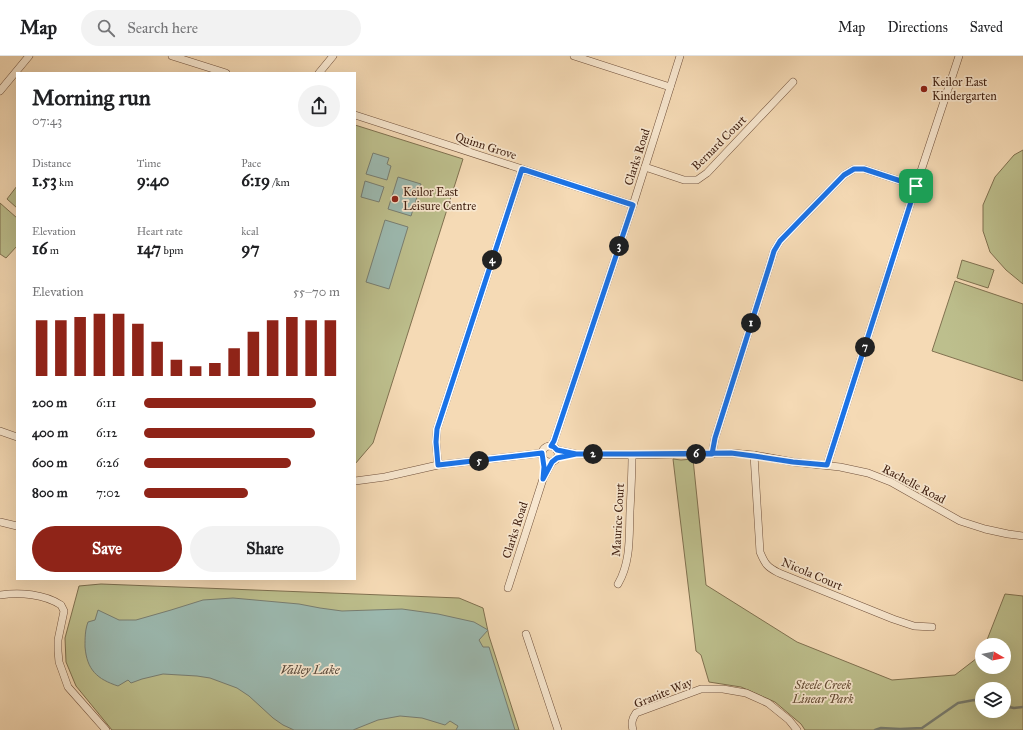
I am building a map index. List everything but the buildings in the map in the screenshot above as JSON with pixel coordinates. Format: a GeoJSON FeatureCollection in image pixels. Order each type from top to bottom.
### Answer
{"type":"FeatureCollection","features":[{"type":"Feature","properties":{"kind":"street"},"geometry":{"type":"LineString","coordinates":[[0,91],[29,56]]}},
{"type":"Feature","properties":{"kind":"street"},"geometry":{"type":"LineString","coordinates":[[320,72],[333,56]]}},
{"type":"Feature","properties":{"kind":"street"},"geometry":{"type":"LineString","coordinates":[[574,56],[670,87]]}},
{"type":"Feature","properties":{"kind":"street","name":"Clarks Road"},"geometry":{"type":"LineString","coordinates":[[554,448],[554,441],[633,205],[680,56]]}},
{"type":"Feature","properties":{"kind":"street"},"geometry":{"type":"LineString","coordinates":[[827,465],[959,56]]}},
{"type":"Feature","properties":{"kind":"street"},"geometry":{"type":"LineString","coordinates":[[177,57],[223,72]]}},
{"type":"Feature","properties":{"kind":"street","name":"Bernard Court"},"geometry":{"type":"LineString","coordinates":[[645,167],[684,180],[697,180],[707,173],[793,82]]}},
{"type":"Feature","properties":{"kind":"street","name":"Quinn Grove"},"geometry":{"type":"LineString","coordinates":[[356,115],[633,205]]}},
{"type":"Feature","properties":{"kind":"street"},"geometry":{"type":"LineString","coordinates":[[438,465],[436,442],[437,429],[522,169]]}},
{"type":"Feature","properties":{"kind":"street"},"geometry":{"type":"LineString","coordinates":[[712,454],[715,438],[774,251],[780,241],[844,175],[854,169],[864,169],[916,186]]}},
{"type":"Feature","properties":{"kind":"street"},"geometry":{"type":"LineString","coordinates":[[0,431],[16,437]]}},
{"type":"Feature","properties":{"kind":"street"},"geometry":{"type":"LineString","coordinates":[[549,446],[554,448],[558,454],[555,460],[547,461],[543,456],[544,449],[549,446]]}},
{"type":"Feature","properties":{"kind":"street","name":"Rachelle Road"},"geometry":{"type":"LineString","coordinates":[[554,448],[576,454],[731,453],[793,462],[827,465],[868,473],[891,482],[960,521],[984,529],[1023,536]]}},
{"type":"Feature","properties":{"kind":"street","name":"Rachelle Road"},"geometry":{"type":"LineString","coordinates":[[555,460],[576,454]]}},
{"type":"Feature","properties":{"kind":"street","name":"Maurice Court"},"geometry":{"type":"LineString","coordinates":[[618,584],[623,576],[627,564],[632,454]]}},
{"type":"Feature","properties":{"kind":"street"},"geometry":{"type":"LineString","coordinates":[[356,481],[438,465],[543,456]]}},
{"type":"Feature","properties":{"kind":"street","name":"Clarks Road"},"geometry":{"type":"LineString","coordinates":[[543,456],[543,479]]}},
{"type":"Feature","properties":{"kind":"street","name":"Nicola Court"},"geometry":{"type":"LineString","coordinates":[[754,456],[760,552],[764,561],[770,568],[893,619],[914,626],[932,628]]}},
{"type":"Feature","properties":{"kind":"street","name":"Clarks Road"},"geometry":{"type":"LineString","coordinates":[[508,588],[543,479],[555,460]]}},
{"type":"Feature","properties":{"kind":"street"},"geometry":{"type":"LineString","coordinates":[[0,522],[16,526]]}},
{"type":"Feature","properties":{"kind":"street"},"geometry":{"type":"LineString","coordinates":[[0,595],[24,594],[47,598],[61,604],[64,611],[58,640],[59,662],[68,686],[106,730]]}},
{"type":"Feature","properties":{"kind":"street"},"geometry":{"type":"LineString","coordinates":[[526,634],[558,730]]}},
{"type":"Feature","properties":{"kind":"street","name":"Granite Way"},"geometry":{"type":"LineString","coordinates":[[633,730],[632,719],[636,713],[701,689],[723,689],[746,693],[768,703],[789,720],[797,730]]}},
{"type":"Feature","properties":{"kind":"green space"},"geometry":{"type":"Polygon","coordinates":[[[356,125],[463,159],[373,443],[356,463],[356,125]]]}},
{"type":"Feature","properties":{"kind":"green space"},"geometry":{"type":"Polygon","coordinates":[[[1023,150],[1023,284],[1006,270],[990,252],[983,231],[983,205],[995,177],[1014,155],[1023,150]]]}},
{"type":"Feature","properties":{"kind":"green space"},"geometry":{"type":"Polygon","coordinates":[[[16,187],[16,207],[7,199],[16,187]]]}},
{"type":"Feature","properties":{"kind":"green space"},"geometry":{"type":"Polygon","coordinates":[[[0,203],[16,217],[16,247],[6,258],[0,254],[0,203]]]}},
{"type":"Feature","properties":{"kind":"green space"},"geometry":{"type":"Polygon","coordinates":[[[962,260],[994,270],[988,288],[957,278],[962,260]]]}},
{"type":"Feature","properties":{"kind":"green space"},"geometry":{"type":"Polygon","coordinates":[[[955,281],[1023,304],[1023,381],[932,351],[955,281]]]}},
{"type":"Feature","properties":{"kind":"green space","name":"Steele Creek Linear Park"},"geometry":{"type":"Polygon","coordinates":[[[673,459],[693,459],[706,585],[797,642],[892,680],[955,675],[975,660],[975,674],[1011,674],[1011,638],[988,638],[1005,594],[1023,596],[1023,730],[805,730],[801,724],[775,702],[741,687],[709,682],[701,655],[696,651],[673,459]]]}},
{"type":"Feature","properties":{"kind":"green space","name":"Valley Lake"},"geometry":{"type":"Polygon","coordinates":[[[101,584],[459,598],[483,608],[489,636],[519,730],[112,730],[76,686],[66,662],[65,638],[79,586],[101,584]]]}},
{"type":"Feature","properties":{"kind":"water"},"geometry":{"type":"Polygon","coordinates":[[[373,153],[389,158],[387,164],[391,166],[387,180],[366,174],[373,153]]]}},
{"type":"Feature","properties":{"kind":"water"},"geometry":{"type":"Polygon","coordinates":[[[398,177],[421,184],[411,216],[388,209],[398,177]]]}},
{"type":"Feature","properties":{"kind":"water"},"geometry":{"type":"Polygon","coordinates":[[[365,181],[384,187],[379,202],[361,197],[365,181]]]}},
{"type":"Feature","properties":{"kind":"water"},"geometry":{"type":"Polygon","coordinates":[[[385,220],[408,227],[389,289],[366,282],[385,220]]]}},
{"type":"Feature","properties":{"kind":"water","name":"Valley Lake"},"geometry":{"type":"Polygon","coordinates":[[[233,598],[299,604],[342,611],[402,609],[438,614],[474,622],[488,630],[479,640],[483,647],[489,647],[515,730],[456,730],[458,726],[450,721],[445,725],[422,718],[400,716],[378,720],[353,730],[294,730],[273,718],[249,696],[237,688],[210,678],[163,674],[131,683],[128,680],[118,686],[99,677],[88,662],[85,647],[86,628],[88,622],[95,620],[98,610],[119,620],[136,620],[203,600],[233,598]]]}},
{"type":"Feature","properties":{"kind":"waterway"},"geometry":{"type":"LineString","coordinates":[[875,730],[881,728],[922,728],[958,703],[975,700]]}},
{"type":"Feature","properties":{"kind":"waterway"},"geometry":{"type":"LineString","coordinates":[[1011,707],[1023,707]]}},
{"type":"Feature","properties":{"kind":"place","name":"Keilor East Kindergarten"},"geometry":{"type":"Point","coordinates":[924,89]}},
{"type":"Feature","properties":{"kind":"place","name":"Keilor East Leisure Centre"},"geometry":{"type":"Point","coordinates":[395,199]}},
{"type":"Feature","properties":{"kind":"route"},"geometry":{"type":"LineString","coordinates":[[916,186],[827,465],[793,462],[731,453],[712,454],[684,454],[632,454],[576,454],[557,458],[552,462],[543,479],[544,458],[542,453],[537,455],[438,465],[436,442],[437,429],[522,169],[633,205],[554,441],[551,446],[557,450],[576,454],[632,454],[712,454],[715,438],[774,251],[780,241],[844,175],[854,169],[864,169],[916,186]]}}]}
